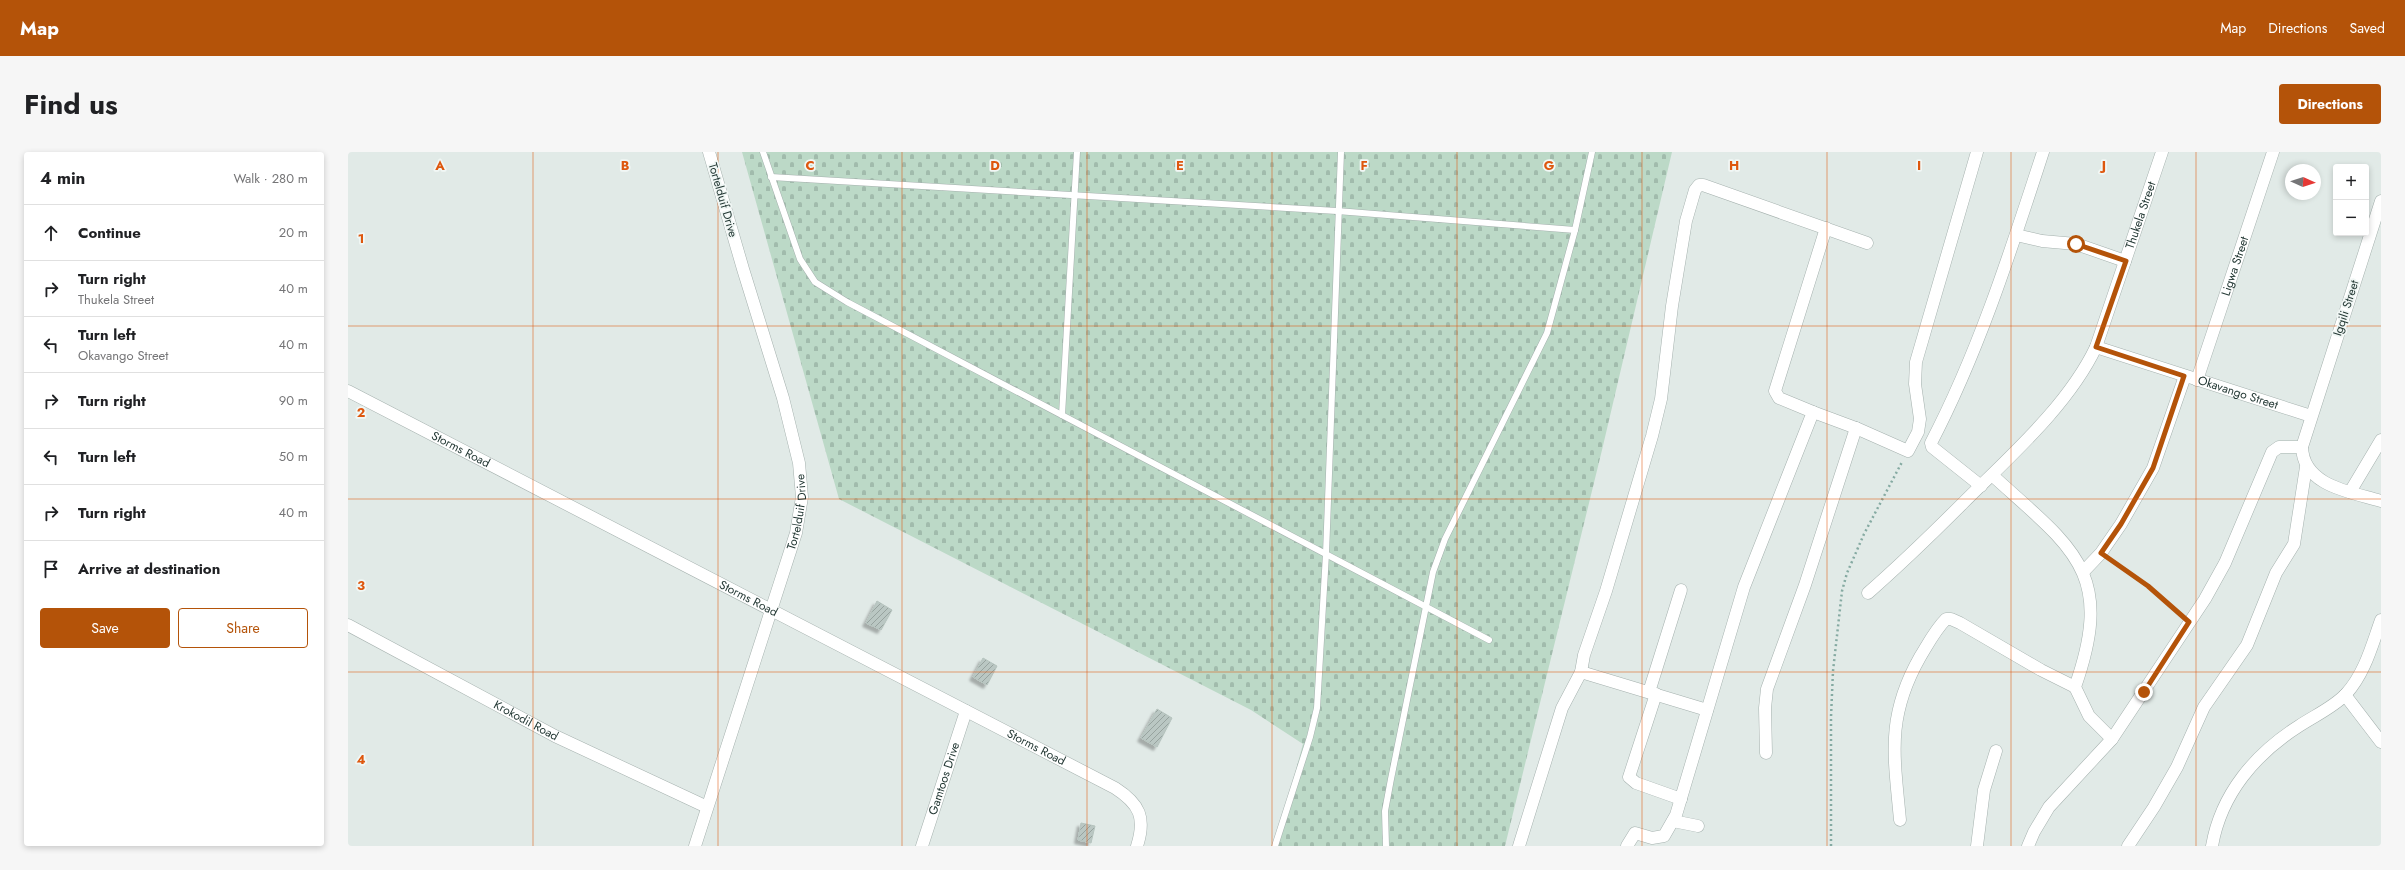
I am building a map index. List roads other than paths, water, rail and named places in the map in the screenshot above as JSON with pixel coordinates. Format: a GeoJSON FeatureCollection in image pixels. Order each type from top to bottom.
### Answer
{"type":"FeatureCollection","features":[{"type":"Feature","properties":{"kind":"street","name":"Tortelduif Drive"},"geometry":{"type":"LineString","coordinates":[[695,846],[796,533],[802,497],[802,480],[784,398],[743,269],[709,152]]}},
{"type":"Feature","properties":{"kind":"street"},"geometry":{"type":"LineString","coordinates":[[1826,228],[1775,391],[1779,398],[1856,428],[1908,451],[1918,432],[1920,419],[1915,384],[1916,362],[1977,152]]}},
{"type":"Feature","properties":{"kind":"street"},"geometry":{"type":"LineString","coordinates":[[1981,486],[1931,445],[1948,411],[2016,235],[2043,152]]}},
{"type":"Feature","properties":{"kind":"street","name":"Thukela Street"},"geometry":{"type":"LineString","coordinates":[[1868,593],[1931,535],[1992,475],[2072,388],[2096,347],[2162,152]]}},
{"type":"Feature","properties":{"kind":"street","name":"Ligwa Street"},"geometry":{"type":"LineString","coordinates":[[2197,380],[2274,152]]}},
{"type":"Feature","properties":{"kind":"street"},"geometry":{"type":"LineString","coordinates":[[1519,846],[1562,708],[1580,672],[1584,655],[1606,591],[1652,436],[1662,392],[1678,263],[1686,221],[1695,190],[1699,185],[1703,185],[1867,243]]}},
{"type":"Feature","properties":{"kind":"street","name":"Igqili Street"},"geometry":{"type":"LineString","coordinates":[[2302,447],[2381,200]]}},
{"type":"Feature","properties":{"kind":"street"},"geometry":{"type":"LineString","coordinates":[[2016,235],[2042,241],[2076,244],[2126,261]]}},
{"type":"Feature","properties":{"kind":"street","name":"Okavango Street"},"geometry":{"type":"LineString","coordinates":[[2096,347],[2311,416]]}},
{"type":"Feature","properties":{"kind":"street"},"geometry":{"type":"LineString","coordinates":[[2083,572],[2101,553],[2121,524],[2153,468],[2184,376]]}},
{"type":"Feature","properties":{"kind":"street","name":"Storms Road"},"geometry":{"type":"LineString","coordinates":[[348,391],[1115,788],[1128,796],[1136,805],[1141,816],[1141,830],[1137,846]]}},
{"type":"Feature","properties":{"kind":"street"},"geometry":{"type":"LineString","coordinates":[[1627,846],[1635,833],[1652,838],[1664,836],[1673,821],[1681,799],[1744,587],[1813,412]]}},
{"type":"Feature","properties":{"kind":"street"},"geometry":{"type":"LineString","coordinates":[[1766,753],[1765,708],[1767,689],[1805,585],[1856,428]]}},
{"type":"Feature","properties":{"kind":"street"},"geometry":{"type":"LineString","coordinates":[[2350,492],[2381,440]]}},
{"type":"Feature","properties":{"kind":"street"},"geometry":{"type":"LineString","coordinates":[[2028,846],[2034,832],[2049,807],[2112,739],[2189,622],[2225,563],[2272,452],[2279,447],[2302,447],[2306,467],[2294,544],[2276,573],[2247,645],[2204,706],[2177,767],[2154,807],[2128,846]]}},
{"type":"Feature","properties":{"kind":"street"},"geometry":{"type":"LineString","coordinates":[[2306,467],[2316,477],[2350,492],[2381,501]]}},
{"type":"Feature","properties":{"kind":"street"},"geometry":{"type":"LineString","coordinates":[[1992,475],[2057,534],[2072,551],[2083,572],[2090,601],[2090,641],[2075,687]]}},
{"type":"Feature","properties":{"kind":"street"},"geometry":{"type":"LineString","coordinates":[[1681,590],[1629,777],[1636,783],[1681,799]]}},
{"type":"Feature","properties":{"kind":"street"},"geometry":{"type":"LineString","coordinates":[[1900,820],[1894,738],[1899,703],[1916,664],[1933,635],[1946,619],[1960,622],[2041,670],[2075,687],[2089,716],[2112,739]]}},
{"type":"Feature","properties":{"kind":"street"},"geometry":{"type":"LineString","coordinates":[[2212,846],[2220,813],[2227,798],[2250,766],[2280,740],[2345,695],[2362,671],[2381,620]]}},
{"type":"Feature","properties":{"kind":"street","name":"Krokodil Road"},"geometry":{"type":"LineString","coordinates":[[348,625],[555,736],[707,807]]}},
{"type":"Feature","properties":{"kind":"street"},"geometry":{"type":"LineString","coordinates":[[1580,672],[1707,710]]}},
{"type":"Feature","properties":{"kind":"street"},"geometry":{"type":"LineString","coordinates":[[2345,695],[2381,742]]}},
{"type":"Feature","properties":{"kind":"street","name":"Gamtoos Drive"},"geometry":{"type":"LineString","coordinates":[[922,846],[966,711]]}},
{"type":"Feature","properties":{"kind":"street"},"geometry":{"type":"LineString","coordinates":[[1977,846],[1984,790],[1996,750]]}},
{"type":"Feature","properties":{"kind":"street"},"geometry":{"type":"LineString","coordinates":[[1673,821],[1698,826]]}},
{"type":"Feature","properties":{"kind":"lane"},"geometry":{"type":"LineString","coordinates":[[763,152],[800,259],[815,282],[847,302],[1489,640]]}},
{"type":"Feature","properties":{"kind":"lane"},"geometry":{"type":"LineString","coordinates":[[1062,415],[1077,152]]}},
{"type":"Feature","properties":{"kind":"lane"},"geometry":{"type":"LineString","coordinates":[[1275,846],[1310,737],[1317,708],[1326,554],[1341,152]]}},
{"type":"Feature","properties":{"kind":"lane"},"geometry":{"type":"LineString","coordinates":[[1386,846],[1385,811],[1390,779],[1433,572],[1445,540],[1546,333],[1575,230],[1592,152]]}},
{"type":"Feature","properties":{"kind":"lane"},"geometry":{"type":"LineString","coordinates":[[771,177],[1338,211],[1575,230]]}}]}
